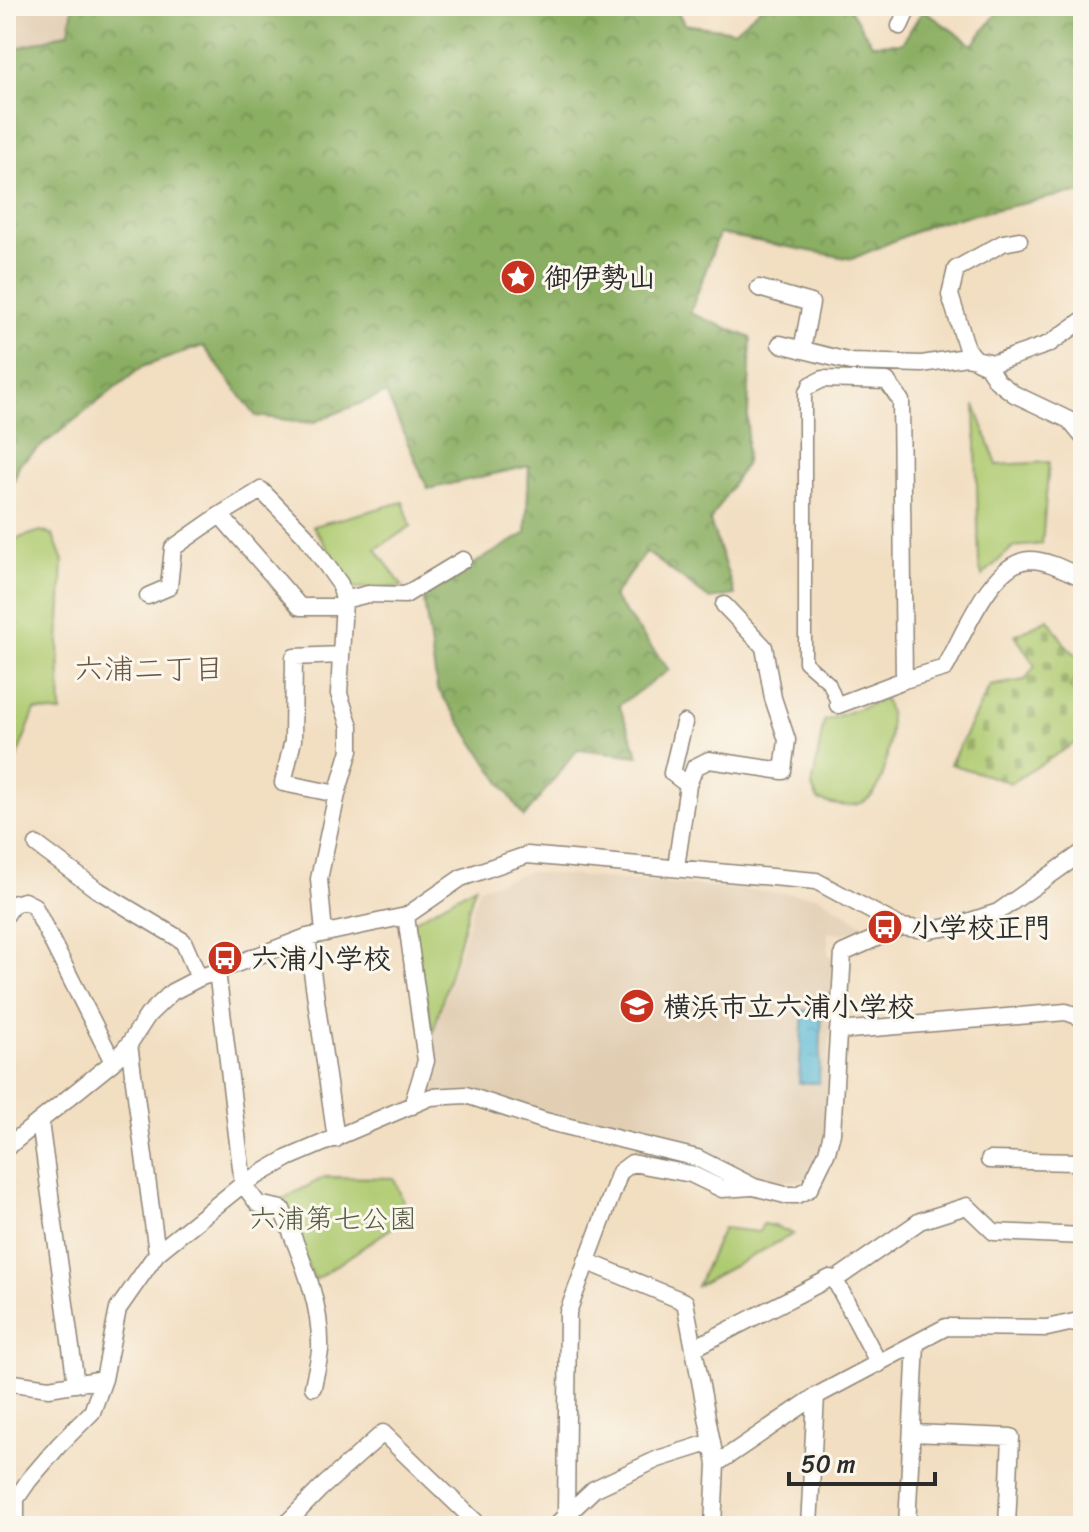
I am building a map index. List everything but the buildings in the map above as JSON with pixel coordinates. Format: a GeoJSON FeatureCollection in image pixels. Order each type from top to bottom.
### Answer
{"type":"FeatureCollection","features":[{"type":"Feature","properties":{"kind":"street"},"geometry":{"type":"LineString","coordinates":[[900,26],[909,6]]}},
{"type":"Feature","properties":{"kind":"street"},"geometry":{"type":"LineString","coordinates":[[1019,240],[1003,243],[956,269],[950,295],[967,349],[978,362],[994,363],[1049,344],[1083,320]]}},
{"type":"Feature","properties":{"kind":"street"},"geometry":{"type":"LineString","coordinates":[[759,288],[811,303],[802,350]]}},
{"type":"Feature","properties":{"kind":"street"},"geometry":{"type":"LineString","coordinates":[[780,344],[851,362],[922,364],[966,357],[987,366],[997,381],[1014,394],[1069,420],[1083,437]]}},
{"type":"Feature","properties":{"kind":"street"},"geometry":{"type":"LineString","coordinates":[[904,680],[901,401],[887,381],[823,379],[811,385],[805,392],[805,662],[829,683],[838,705],[945,668],[981,597],[1013,565],[1030,560],[1057,566],[1083,578]]}},
{"type":"Feature","properties":{"kind":"street"},"geometry":{"type":"LineString","coordinates":[[148,596],[169,587],[173,548],[261,490],[305,535],[340,584],[343,604],[339,694],[350,726],[350,750],[319,879],[324,933]]}},
{"type":"Feature","properties":{"kind":"street"},"geometry":{"type":"LineString","coordinates":[[220,515],[300,607],[343,604],[368,594],[405,595],[463,560]]}},
{"type":"Feature","properties":{"kind":"street"},"geometry":{"type":"LineString","coordinates":[[676,867],[688,785],[695,767],[709,760],[783,771],[787,740],[773,698],[764,647],[724,605]]}},
{"type":"Feature","properties":{"kind":"street"},"geometry":{"type":"LineString","coordinates":[[337,794],[283,783],[293,740],[294,657],[340,655]]}},
{"type":"Feature","properties":{"kind":"street"},"geometry":{"type":"LineString","coordinates":[[684,723],[672,773],[688,785]]}},
{"type":"Feature","properties":{"kind":"street"},"geometry":{"type":"LineString","coordinates":[[37,845],[96,889],[183,941],[199,978]]}},
{"type":"Feature","properties":{"kind":"street"},"geometry":{"type":"LineString","coordinates":[[6,1148],[113,1062],[148,1015],[172,992],[199,978],[307,937],[406,916],[461,878],[527,855],[816,881],[901,927],[929,930],[955,926],[998,912],[1083,852]]}},
{"type":"Feature","properties":{"kind":"street"},"geometry":{"type":"LineString","coordinates":[[6,915],[13,904],[24,901],[34,906],[113,1062]]}},
{"type":"Feature","properties":{"kind":"street"},"geometry":{"type":"LineString","coordinates":[[406,916],[426,1061],[412,1106]]}},
{"type":"Feature","properties":{"kind":"street"},"geometry":{"type":"LineString","coordinates":[[16,1526],[16,1499],[49,1457],[92,1412],[104,1379],[118,1309],[157,1253],[243,1184],[288,1158],[431,1097],[466,1095],[545,1121],[697,1158],[754,1187],[785,1195],[797,1195],[809,1189],[827,1152],[832,1133],[843,953],[901,927]]}},
{"type":"Feature","properties":{"kind":"street"},"geometry":{"type":"LineString","coordinates":[[307,937],[336,1139]]}},
{"type":"Feature","properties":{"kind":"street"},"geometry":{"type":"LineString","coordinates":[[217,971],[243,1184],[258,1204],[282,1209],[313,1292],[320,1353],[313,1387]]}},
{"type":"Feature","properties":{"kind":"street"},"geometry":{"type":"LineString","coordinates":[[838,1031],[1066,1012],[1083,1018]]}},
{"type":"Feature","properties":{"kind":"street"},"geometry":{"type":"LineString","coordinates":[[129,1044],[157,1253]]}},
{"type":"Feature","properties":{"kind":"street"},"geometry":{"type":"LineString","coordinates":[[40,1122],[76,1384]]}},
{"type":"Feature","properties":{"kind":"street"},"geometry":{"type":"LineString","coordinates":[[989,1160],[1076,1162],[1083,1156]]}},
{"type":"Feature","properties":{"kind":"street"},"geometry":{"type":"LineString","coordinates":[[560,1520],[568,1312],[620,1172],[632,1163],[691,1174],[722,1189],[754,1187]]}},
{"type":"Feature","properties":{"kind":"street"},"geometry":{"type":"LineString","coordinates":[[835,1280],[920,1221],[967,1206],[994,1232],[1083,1236]]}},
{"type":"Feature","properties":{"kind":"street"},"geometry":{"type":"LineString","coordinates":[[586,1261],[685,1302],[716,1464],[713,1526]]}},
{"type":"Feature","properties":{"kind":"street"},"geometry":{"type":"LineString","coordinates":[[694,1348],[830,1278],[835,1280],[879,1364]]}},
{"type":"Feature","properties":{"kind":"street"},"geometry":{"type":"LineString","coordinates":[[716,1464],[816,1396],[946,1327],[1047,1328],[1083,1320]]}},
{"type":"Feature","properties":{"kind":"street"},"geometry":{"type":"LineString","coordinates":[[907,1526],[916,1343]]}},
{"type":"Feature","properties":{"kind":"street"},"geometry":{"type":"LineString","coordinates":[[6,1382],[49,1388],[104,1379]]}},
{"type":"Feature","properties":{"kind":"street"},"geometry":{"type":"LineString","coordinates":[[809,1526],[816,1396]]}},
{"type":"Feature","properties":{"kind":"street"},"geometry":{"type":"LineString","coordinates":[[284,1526],[383,1433],[480,1526]]}},
{"type":"Feature","properties":{"kind":"street"},"geometry":{"type":"LineString","coordinates":[[912,1433],[1011,1437],[1007,1526]]}},
{"type":"Feature","properties":{"kind":"street"},"geometry":{"type":"LineString","coordinates":[[560,1520],[594,1489],[658,1459],[712,1442]]}},
{"type":"Feature","properties":{"kind":"shaded area"},"geometry":{"type":"Polygon","coordinates":[[[6,6],[73,6],[69,32],[6,64],[6,6]]]}},
{"type":"Feature","properties":{"kind":"shaded area","name":"横浜市立六浦小学校"},"geometry":{"type":"Polygon","coordinates":[[[529,872],[818,896],[869,928],[841,934],[828,932],[828,955],[833,957],[826,1123],[822,1144],[805,1180],[778,1182],[694,1152],[431,1093],[426,1088],[431,1073],[428,1054],[479,888],[529,872]]]}},
{"type":"Feature","properties":{"kind":"green space"},"geometry":{"type":"Polygon","coordinates":[[[73,6],[675,6],[684,24],[734,31],[763,6],[848,6],[872,44],[902,43],[923,10],[973,45],[1002,6],[1083,6],[1083,193],[935,223],[852,259],[719,234],[690,313],[751,338],[746,463],[710,521],[735,595],[710,599],[646,552],[613,597],[669,670],[619,705],[639,756],[578,749],[524,817],[437,688],[423,594],[526,533],[529,466],[428,489],[386,393],[312,423],[256,416],[203,346],[142,367],[20,463],[6,503],[6,52],[69,32],[73,6]]]}},
{"type":"Feature","properties":{"kind":"green space"},"geometry":{"type":"Polygon","coordinates":[[[975,405],[997,465],[1049,462],[1042,544],[1013,547],[982,576],[979,565],[975,405]]]}},
{"type":"Feature","properties":{"kind":"green space"},"geometry":{"type":"Polygon","coordinates":[[[403,502],[411,526],[376,549],[403,587],[353,588],[313,526],[403,502]]]}},
{"type":"Feature","properties":{"kind":"green space"},"geometry":{"type":"Polygon","coordinates":[[[41,531],[53,535],[63,561],[59,643],[61,713],[35,710],[6,785],[6,542],[41,531]]]}},
{"type":"Feature","properties":{"kind":"green space"},"geometry":{"type":"Polygon","coordinates":[[[1048,619],[1065,644],[1083,662],[1070,688],[1083,697],[1083,738],[1011,783],[950,764],[990,686],[1025,680],[1035,666],[1015,635],[1048,619]]]}},
{"type":"Feature","properties":{"kind":"green space"},"geometry":{"type":"Polygon","coordinates":[[[885,699],[890,721],[889,740],[884,770],[874,793],[867,800],[846,806],[818,800],[812,787],[824,721],[885,699]]]}},
{"type":"Feature","properties":{"kind":"green space"},"geometry":{"type":"Polygon","coordinates":[[[475,886],[433,1033],[412,922],[475,886]]]}},
{"type":"Feature","properties":{"kind":"green space","name":"六浦第七公園"},"geometry":{"type":"Polygon","coordinates":[[[325,1177],[394,1178],[409,1216],[315,1280],[277,1202],[325,1177]]]}},
{"type":"Feature","properties":{"kind":"green space"},"geometry":{"type":"Polygon","coordinates":[[[763,1224],[793,1234],[697,1286],[723,1228],[759,1232],[763,1224]]]}},
{"type":"Feature","properties":{"kind":"water"},"geometry":{"type":"Polygon","coordinates":[[[803,1010],[822,1011],[819,1083],[799,1083],[803,1010]]]}},
{"type":"Feature","properties":{"kind":"place","name":"御伊勢山"},"geometry":{"type":"Point","coordinates":[518,277]}},
{"type":"Feature","properties":{"kind":"place","name":"小学校正門"},"geometry":{"type":"Point","coordinates":[885,927]}},
{"type":"Feature","properties":{"kind":"place","name":"六浦小学校"},"geometry":{"type":"Point","coordinates":[225,958]}},
{"type":"Feature","properties":{"kind":"place","name":"横浜市立六浦小学校"},"geometry":{"type":"Point","coordinates":[637,1006]}},
{"type":"Feature","properties":{"kind":"district","name":"六浦二丁目"},"geometry":{"type":"Point","coordinates":[149,669]}}]}
